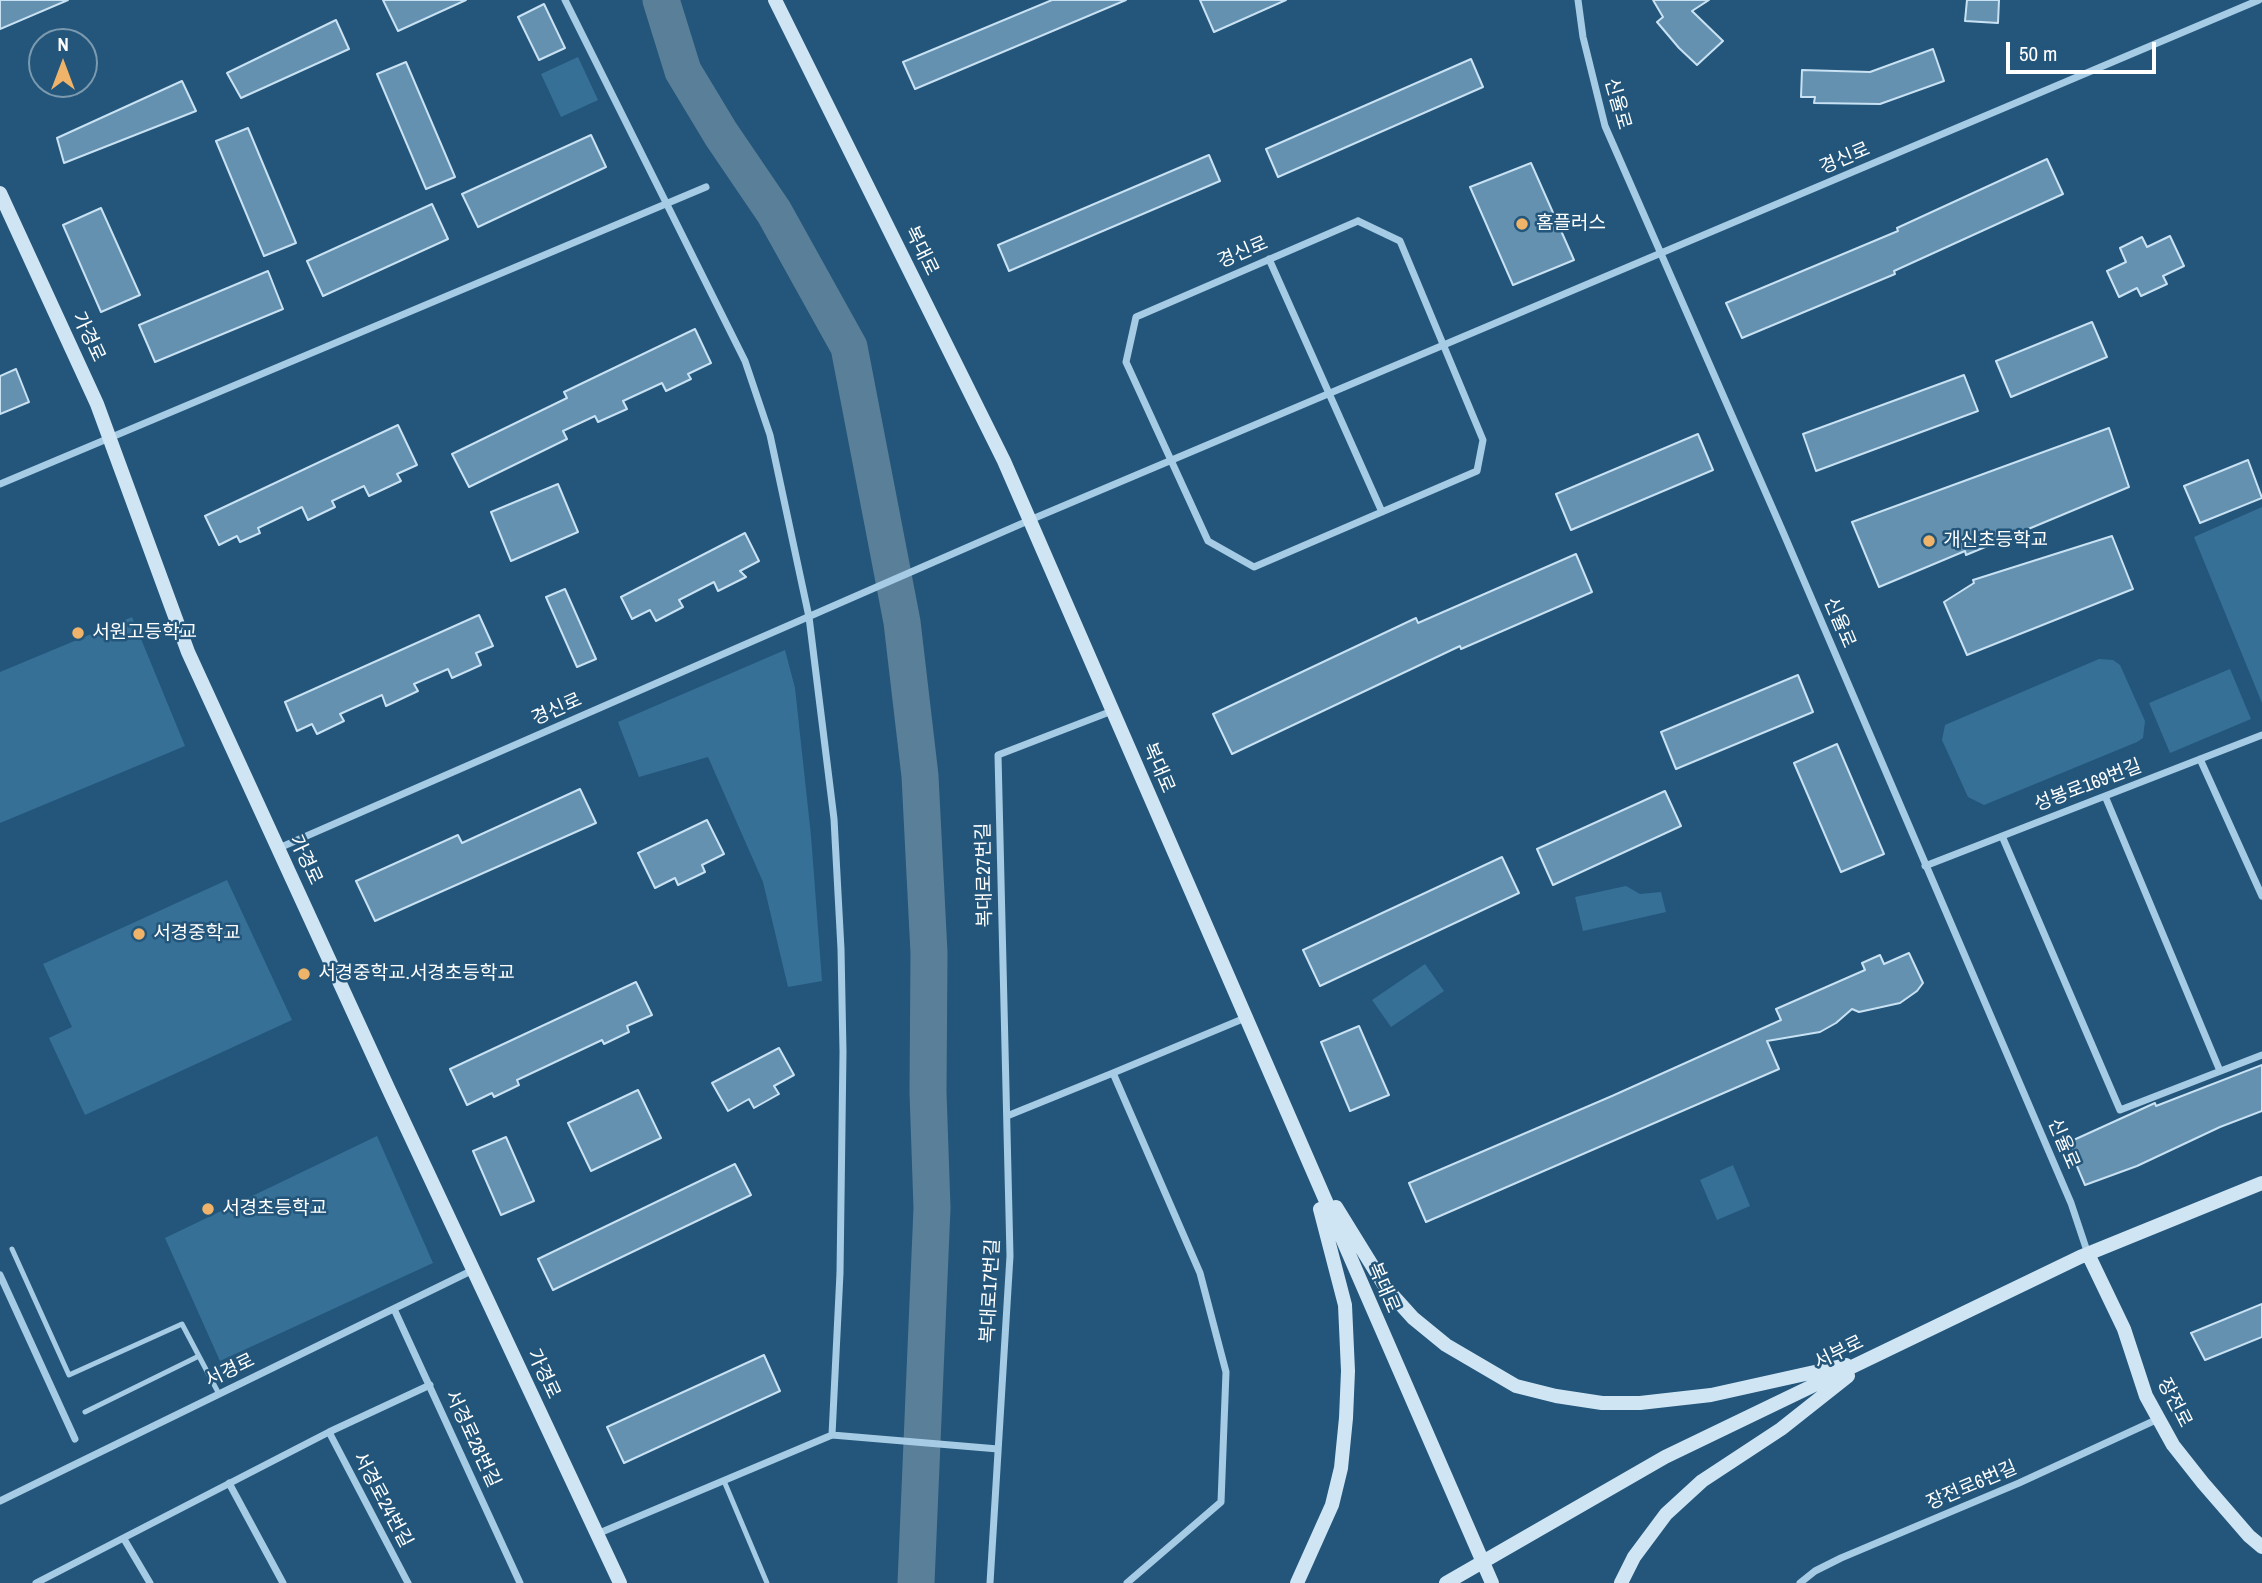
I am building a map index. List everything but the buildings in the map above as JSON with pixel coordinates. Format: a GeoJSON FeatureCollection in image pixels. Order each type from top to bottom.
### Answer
{"type":"FeatureCollection","features":[{"type":"Feature","properties":{"kind":"street"},"geometry":{"type":"LineString","coordinates":[[565,0],[746,361],[770,435],[809,617],[834,819],[841,949],[843,1052],[840,1273],[832,1435]]}},
{"type":"Feature","properties":{"kind":"street","name":"복대로"},"geometry":{"type":"LineString","coordinates":[[775,0],[1004,461],[1492,1583]]}},
{"type":"Feature","properties":{"kind":"street","name":"신율로"},"geometry":{"type":"LineString","coordinates":[[1578,0],[1583,37],[1605,127],[1783,532],[2071,1203],[2088,1254]]}},
{"type":"Feature","properties":{"kind":"street","name":"경신로"},"geometry":{"type":"LineString","coordinates":[[278,849],[1030,520],[2259,0]]}},
{"type":"Feature","properties":{"kind":"street"},"geometry":{"type":"LineString","coordinates":[[0,484],[706,187]]}},
{"type":"Feature","properties":{"kind":"street","name":"가경로"},"geometry":{"type":"LineString","coordinates":[[0,193],[97,404],[188,652],[620,1583]]}},
{"type":"Feature","properties":{"kind":"street","name":"경신로"},"geometry":{"type":"LineString","coordinates":[[1358,220],[1400,241],[1482,440],[1477,471],[1254,567],[1208,541],[1126,362],[1136,317],[1269,259],[1358,220]]}},
{"type":"Feature","properties":{"kind":"street"},"geometry":{"type":"LineString","coordinates":[[1269,259],[1382,512]]}},
{"type":"Feature","properties":{"kind":"street","name":"복대로27번길"},"geometry":{"type":"LineString","coordinates":[[1007,1116],[998,755],[1112,711]]}},
{"type":"Feature","properties":{"kind":"street","name":"성봉로169번길"},"geometry":{"type":"LineString","coordinates":[[1925,866],[2262,735]]}},
{"type":"Feature","properties":{"kind":"street"},"geometry":{"type":"LineString","coordinates":[[2200,759],[2262,896]]}},
{"type":"Feature","properties":{"kind":"street"},"geometry":{"type":"LineString","coordinates":[[2105,796],[2220,1071]]}},
{"type":"Feature","properties":{"kind":"street"},"geometry":{"type":"LineString","coordinates":[[2002,836],[2120,1111],[2262,1055]]}},
{"type":"Feature","properties":{"kind":"street"},"geometry":{"type":"LineString","coordinates":[[1007,1116],[1245,1018]]}},
{"type":"Feature","properties":{"kind":"street"},"geometry":{"type":"LineString","coordinates":[[1113,1073],[1200,1273],[1226,1372],[1221,1502],[1127,1583]]}},
{"type":"Feature","properties":{"kind":"street","name":"복대로17번길"},"geometry":{"type":"LineString","coordinates":[[990,1583],[1010,1256],[1007,1116]]}},
{"type":"Feature","properties":{"kind":"street"},"geometry":{"type":"LineString","coordinates":[[1304,1154],[1363,1252],[1387,1288],[1413,1318],[1446,1345],[1516,1386],[1602,1403],[1640,1403],[1711,1395],[1869,1360]]}},
{"type":"Feature","properties":{"kind":"street"},"geometry":{"type":"LineString","coordinates":[[1297,1583],[1332,1505],[1341,1468],[1348,1371],[1345,1305],[1334,1256],[1304,1154]]}},
{"type":"Feature","properties":{"kind":"street","name":"서부로"},"geometry":{"type":"LineString","coordinates":[[1446,1583],[1665,1457],[2088,1254],[2262,1183]]}},
{"type":"Feature","properties":{"kind":"street","name":"장전로"},"geometry":{"type":"LineString","coordinates":[[2088,1254],[2124,1329],[2146,1396],[2158,1419],[2203,1483],[2249,1536],[2262,1547]]}},
{"type":"Feature","properties":{"kind":"street","name":"서경로"},"geometry":{"type":"LineString","coordinates":[[0,1501],[473,1270]]}},
{"type":"Feature","properties":{"kind":"street"},"geometry":{"type":"LineString","coordinates":[[0,1275],[75,1439]]}},
{"type":"Feature","properties":{"kind":"street","name":"서경로28번길"},"geometry":{"type":"LineString","coordinates":[[394,1309],[520,1583]]}},
{"type":"Feature","properties":{"kind":"street"},"geometry":{"type":"LineString","coordinates":[[1621,1583],[1634,1557],[1666,1514],[1702,1481],[1781,1429],[1869,1360]]}},
{"type":"Feature","properties":{"kind":"street"},"geometry":{"type":"LineString","coordinates":[[36,1583],[229,1483],[430,1385]]}},
{"type":"Feature","properties":{"kind":"street","name":"장전로6번길"},"geometry":{"type":"LineString","coordinates":[[1800,1583],[1815,1571],[1840,1558],[2019,1483],[2158,1419]]}},
{"type":"Feature","properties":{"kind":"street","name":"서경로24번길"},"geometry":{"type":"LineString","coordinates":[[329,1433],[408,1583]]}},
{"type":"Feature","properties":{"kind":"street"},"geometry":{"type":"LineString","coordinates":[[597,1534],[832,1435],[998,1449]]}},
{"type":"Feature","properties":{"kind":"street"},"geometry":{"type":"LineString","coordinates":[[229,1483],[283,1583]]}},
{"type":"Feature","properties":{"kind":"street"},"geometry":{"type":"LineString","coordinates":[[124,1539],[150,1583]]}},
{"type":"Feature","properties":{"kind":"lane"},"geometry":{"type":"LineString","coordinates":[[12,1249],[69,1375],[182,1324],[219,1394]]}},
{"type":"Feature","properties":{"kind":"lane"},"geometry":{"type":"LineString","coordinates":[[85,1412],[199,1356]]}},
{"type":"Feature","properties":{"kind":"lane"},"geometry":{"type":"LineString","coordinates":[[724,1481],[767,1583]]}},
{"type":"Feature","properties":{"kind":"shaded area"},"geometry":{"type":"Polygon","coordinates":[[[578,57],[598,100],[561,117],[541,74],[578,57]]]}},
{"type":"Feature","properties":{"kind":"shaded area"},"geometry":{"type":"Polygon","coordinates":[[[2262,507],[2262,703],[2194,537],[2262,507]]]}},
{"type":"Feature","properties":{"kind":"shaded area"},"geometry":{"type":"Polygon","coordinates":[[[132,617],[185,746],[0,823],[0,672],[132,617]]]}},
{"type":"Feature","properties":{"kind":"shaded area"},"geometry":{"type":"Polygon","coordinates":[[[785,650],[795,688],[811,836],[822,981],[788,987],[763,882],[708,757],[639,777],[618,722],[785,650]]]}},
{"type":"Feature","properties":{"kind":"shaded area"},"geometry":{"type":"Polygon","coordinates":[[[2099,659],[2113,660],[2120,665],[2145,721],[2143,738],[1984,805],[1968,797],[1942,740],[1945,725],[2099,659]]]}},
{"type":"Feature","properties":{"kind":"shaded area"},"geometry":{"type":"Polygon","coordinates":[[[2230,669],[2251,719],[2170,753],[2149,703],[2230,669]]]}},
{"type":"Feature","properties":{"kind":"shaded area"},"geometry":{"type":"Polygon","coordinates":[[[227,880],[292,1020],[85,1115],[49,1038],[72,1027],[43,964],[227,880]]]}},
{"type":"Feature","properties":{"kind":"shaded area"},"geometry":{"type":"Polygon","coordinates":[[[1626,886],[1640,894],[1661,892],[1666,912],[1583,931],[1575,897],[1626,886]]]}},
{"type":"Feature","properties":{"kind":"shaded area"},"geometry":{"type":"Polygon","coordinates":[[[1425,964],[1444,991],[1391,1027],[1372,1000],[1425,964]]]}},
{"type":"Feature","properties":{"kind":"shaded area"},"geometry":{"type":"Polygon","coordinates":[[[377,1136],[433,1263],[220,1361],[165,1238],[377,1136]]]}},
{"type":"Feature","properties":{"kind":"shaded area"},"geometry":{"type":"Polygon","coordinates":[[[1733,1165],[1750,1206],[1717,1220],[1700,1180],[1733,1165]]]}},
{"type":"Feature","properties":{"kind":"waterway"},"geometry":{"type":"LineString","coordinates":[[661,0],[683,71],[721,134],[774,212],[849,347],[902,622],[920,776],[929,953],[928,1092],[932,1208],[916,1583]]}},
{"type":"Feature","properties":{"kind":"place","name":"홈플러스"},"geometry":{"type":"Point","coordinates":[1522,224]}},
{"type":"Feature","properties":{"kind":"place","name":"개신초등학교"},"geometry":{"type":"Point","coordinates":[1929,541]}},
{"type":"Feature","properties":{"kind":"place","name":"서원고등학교"},"geometry":{"type":"Point","coordinates":[78,633]}},
{"type":"Feature","properties":{"kind":"place","name":"서경중학교"},"geometry":{"type":"Point","coordinates":[139,934]}},
{"type":"Feature","properties":{"kind":"place","name":"서경중학교.서경초등학교"},"geometry":{"type":"Point","coordinates":[304,974]}},
{"type":"Feature","properties":{"kind":"place","name":"서경초등학교"},"geometry":{"type":"Point","coordinates":[208,1209]}}]}
